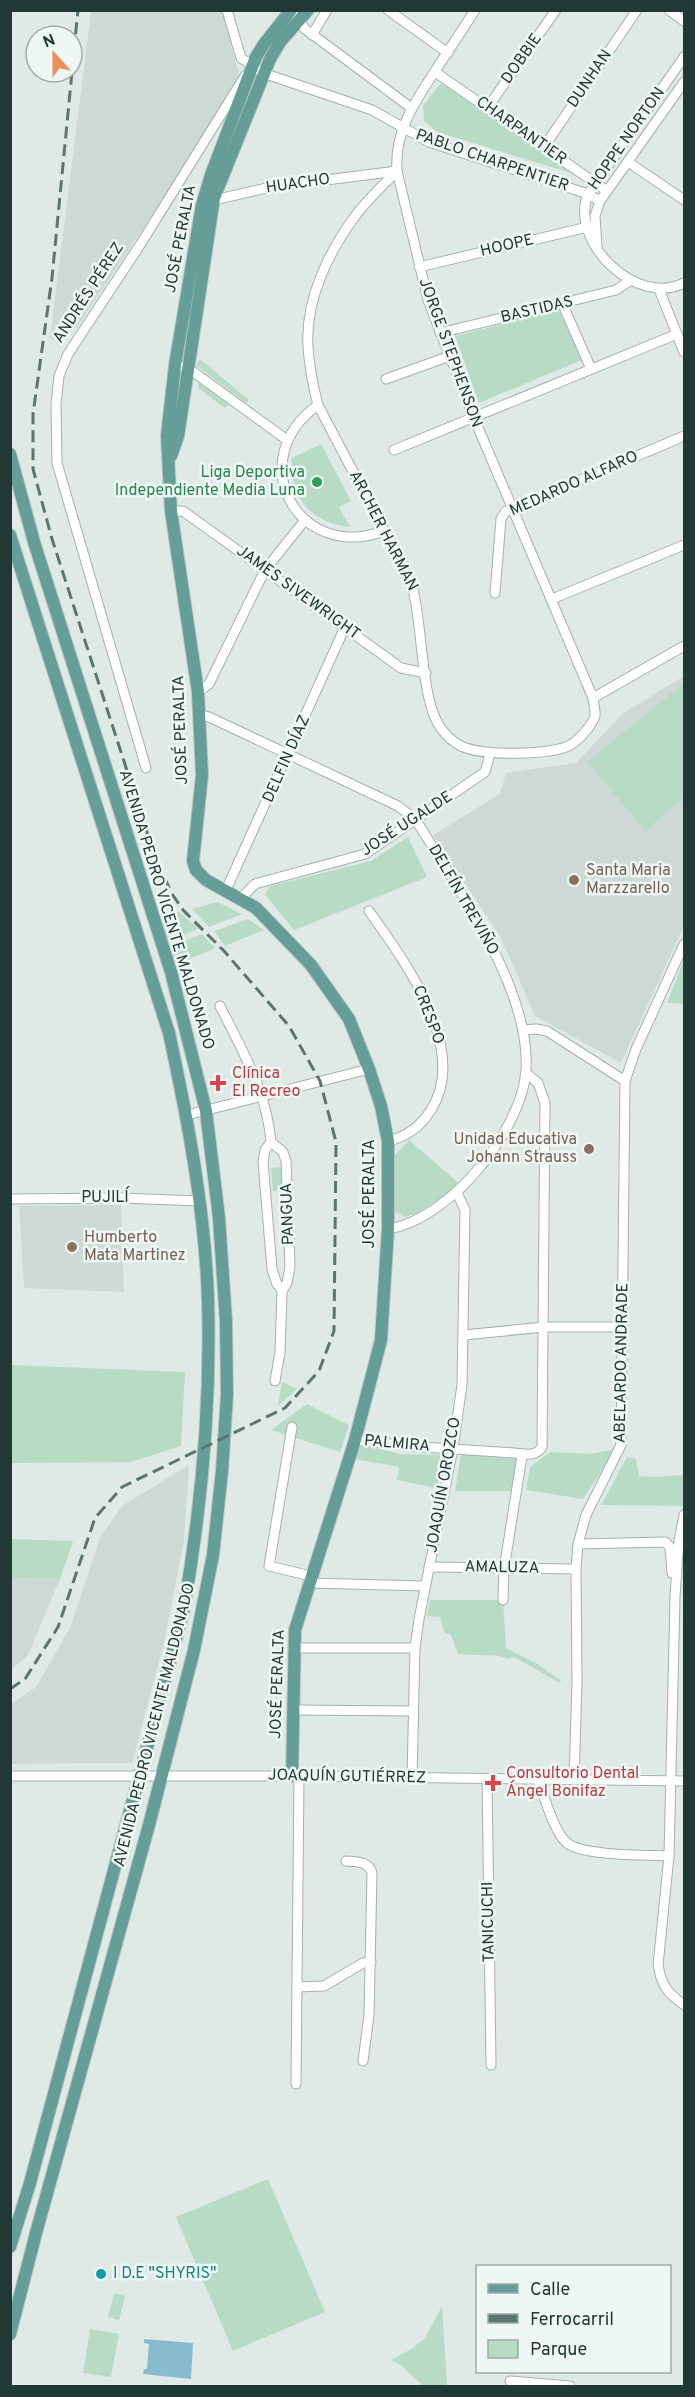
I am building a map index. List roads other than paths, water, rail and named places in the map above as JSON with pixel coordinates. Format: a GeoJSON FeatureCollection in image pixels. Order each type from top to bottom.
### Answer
{"type":"FeatureCollection","features":[{"type":"Feature","properties":{"kind":"main road","name":"ANDRÉS PÉREZ"},"geometry":{"type":"LineString","coordinates":[[258,70],[264,44],[294,14],[308,10]]}},
{"type":"Feature","properties":{"kind":"main road","name":"JOSÉ PERALTA"},"geometry":{"type":"LineString","coordinates":[[169,460],[178,436],[214,198],[258,70]]}},
{"type":"Feature","properties":{"kind":"main road","name":"JOSÉ PERALTA"},"geometry":{"type":"LineString","coordinates":[[258,70],[211,175],[202,205],[175,365],[166,435],[171,511],[198,692],[202,775],[193,861],[201,876],[256,908],[311,964],[349,1019],[381,1106],[388,1141],[388,1229],[381,1340],[355,1440],[295,1630],[293,1710],[296,1776]]}},
{"type":"Feature","properties":{"kind":"main road","name":"AVENIDA PEDRO VICENTE MALDONADO"},"geometry":{"type":"LineString","coordinates":[[10,453],[34,542],[171,972],[206,1111],[219,1218],[226,1321],[227,1395],[213,1555],[194,1650],[10,2334]]}},
{"type":"Feature","properties":{"kind":"main road","name":"AVENIDA PEDRO VICENTE MALDONADO"},"geometry":{"type":"LineString","coordinates":[[10,535],[169,1033],[187,1115],[200,1202],[208,1301],[205,1441],[193,1556],[183,1613],[30,2183],[10,2247]]}},
{"type":"Feature","properties":{"kind":"street"},"geometry":{"type":"LineString","coordinates":[[228,10],[238,53],[241,58],[258,70]]}},
{"type":"Feature","properties":{"kind":"street"},"geometry":{"type":"LineString","coordinates":[[312,35],[327,10]]}},
{"type":"Feature","properties":{"kind":"street"},"geometry":{"type":"LineString","coordinates":[[387,10],[448,52]]}},
{"type":"Feature","properties":{"kind":"street","name":"JORGE STEPHENSON"},"geometry":{"type":"LineString","coordinates":[[475,10],[410,107],[402,128],[396,156],[397,171],[419,267],[440,333],[593,698]]}},
{"type":"Feature","properties":{"kind":"street","name":"DOBBIE"},"geometry":{"type":"LineString","coordinates":[[488,107],[556,10]]}},
{"type":"Feature","properties":{"kind":"street","name":"DUNHAN"},"geometry":{"type":"LineString","coordinates":[[544,147],[637,10]]}},
{"type":"Feature","properties":{"kind":"street"},"geometry":{"type":"LineString","coordinates":[[669,10],[684,21]]}},
{"type":"Feature","properties":{"kind":"street","name":"PABLO CHARPENTIER"},"geometry":{"type":"LineString","coordinates":[[294,14],[312,35],[410,107]]}},
{"type":"Feature","properties":{"kind":"street","name":"HOPPE NORTON"},"geometry":{"type":"LineString","coordinates":[[591,227],[584,214],[588,194],[684,57]]}},
{"type":"Feature","properties":{"kind":"street","name":"PABLO CHARPENTIER"},"geometry":{"type":"LineString","coordinates":[[258,70],[372,110],[429,142],[588,194],[600,201]]}},
{"type":"Feature","properties":{"kind":"street","name":"ANDRÉS PÉREZ"},"geometry":{"type":"LineString","coordinates":[[146,768],[57,463],[56,404],[59,376],[68,354],[258,70]]}},
{"type":"Feature","properties":{"kind":"street","name":"CHARPANTIER"},"geometry":{"type":"LineString","coordinates":[[435,72],[607,191]]}},
{"type":"Feature","properties":{"kind":"street","name":"HOPPE NORTON"},"geometry":{"type":"LineString","coordinates":[[591,227],[600,201],[684,82]]}},
{"type":"Feature","properties":{"kind":"street"},"geometry":{"type":"LineString","coordinates":[[628,162],[684,197]]}},
{"type":"Feature","properties":{"kind":"street","name":"HUACHO"},"geometry":{"type":"LineString","coordinates":[[202,205],[214,198],[271,187],[397,171]]}},
{"type":"Feature","properties":{"kind":"street","name":"ARCHER HARMAN"},"geometry":{"type":"LineString","coordinates":[[397,171],[357,213],[335,247],[319,279],[310,314],[307,344],[318,405],[411,582],[417,600],[432,713],[444,732],[461,746],[490,754],[554,751],[572,744],[586,731],[595,716],[593,698]]}},
{"type":"Feature","properties":{"kind":"street"},"geometry":{"type":"LineString","coordinates":[[591,227],[597,247],[617,272],[631,280],[659,289],[684,283]]}},
{"type":"Feature","properties":{"kind":"street","name":"HOOPE"},"geometry":{"type":"LineString","coordinates":[[419,267],[591,227]]}},
{"type":"Feature","properties":{"kind":"street","name":"BASTIDAS"},"geometry":{"type":"LineString","coordinates":[[440,333],[563,305],[616,290],[631,280]]}},
{"type":"Feature","properties":{"kind":"street"},"geometry":{"type":"LineString","coordinates":[[659,289],[684,352]]}},
{"type":"Feature","properties":{"kind":"street"},"geometry":{"type":"LineString","coordinates":[[563,305],[591,369]]}},
{"type":"Feature","properties":{"kind":"street"},"geometry":{"type":"LineString","coordinates":[[394,450],[677,334]]}},
{"type":"Feature","properties":{"kind":"street"},"geometry":{"type":"LineString","coordinates":[[386,379],[450,356]]}},
{"type":"Feature","properties":{"kind":"street"},"geometry":{"type":"LineString","coordinates":[[175,365],[188,368],[287,440]]}},
{"type":"Feature","properties":{"kind":"street"},"geometry":{"type":"LineString","coordinates":[[318,405],[295,426],[287,440],[281,468],[283,483],[295,510],[317,529],[343,538],[371,536],[384,531]]}},
{"type":"Feature","properties":{"kind":"street","name":"MEDARDO ALFARO"},"geometry":{"type":"LineString","coordinates":[[495,593],[501,519],[512,508],[684,436]]}},
{"type":"Feature","properties":{"kind":"street","name":"JAMES SIVEWRIGHT"},"geometry":{"type":"LineString","coordinates":[[171,511],[183,512],[401,668],[426,673]]}},
{"type":"Feature","properties":{"kind":"street"},"geometry":{"type":"LineString","coordinates":[[198,692],[209,684],[265,570],[305,520]]}},
{"type":"Feature","properties":{"kind":"street"},"geometry":{"type":"LineString","coordinates":[[552,599],[684,544]]}},
{"type":"Feature","properties":{"kind":"street","name":"DELFIN DÍAZ"},"geometry":{"type":"LineString","coordinates":[[226,890],[345,627]]}},
{"type":"Feature","properties":{"kind":"street"},"geometry":{"type":"LineString","coordinates":[[593,698],[684,646]]}},
{"type":"Feature","properties":{"kind":"street","name":"DELFÍN TREVIÑO"},"geometry":{"type":"LineString","coordinates":[[199,715],[209,717],[399,806],[416,820],[488,940],[508,984],[524,1029],[526,1073],[512,1117],[501,1140],[457,1193],[409,1223],[388,1229]]}},
{"type":"Feature","properties":{"kind":"street","name":"JOSÉ UGALDE"},"geometry":{"type":"LineString","coordinates":[[242,898],[255,884],[365,854],[485,772],[490,754]]}},
{"type":"Feature","properties":{"kind":"street","name":"CRESPO"},"geometry":{"type":"LineString","coordinates":[[369,912],[398,951],[418,986],[430,1013],[442,1055],[442,1079],[431,1111],[411,1132],[399,1139],[388,1141]]}},
{"type":"Feature","properties":{"kind":"street","name":"ABELARDO ANDRADE"},"geometry":{"type":"LineString","coordinates":[[574,1780],[578,1544],[586,1515],[621,1445],[625,1081],[636,1049],[684,944]]}},
{"type":"Feature","properties":{"kind":"street","name":"PANGUA"},"geometry":{"type":"LineString","coordinates":[[219,1006],[250,1067],[270,1123],[271,1142],[265,1150],[262,1162],[272,1269],[282,1291]]}},
{"type":"Feature","properties":{"kind":"street"},"geometry":{"type":"LineString","coordinates":[[524,1029],[547,1031],[625,1081]]}},
{"type":"Feature","properties":{"kind":"street"},"geometry":{"type":"LineString","coordinates":[[187,1115],[369,1069]]}},
{"type":"Feature","properties":{"kind":"street"},"geometry":{"type":"LineString","coordinates":[[503,1600],[504,1569],[522,1456],[538,1452],[542,1447],[545,1103],[538,1083],[526,1073]]}},
{"type":"Feature","properties":{"kind":"street","name":"PANGUA"},"geometry":{"type":"LineString","coordinates":[[271,1142],[283,1152],[286,1161],[290,1268],[287,1283],[282,1291],[280,1352],[275,1381]]}},
{"type":"Feature","properties":{"kind":"street","name":"JOAQUÍN OROZCO"},"geometry":{"type":"LineString","coordinates":[[412,1778],[415,1648],[453,1448],[462,1385],[465,1210],[457,1193]]}},
{"type":"Feature","properties":{"kind":"street","name":"PUJILÍ"},"geometry":{"type":"LineString","coordinates":[[10,1199],[120,1198],[200,1202]]}},
{"type":"Feature","properties":{"kind":"street"},"geometry":{"type":"LineString","coordinates":[[464,1335],[544,1327],[618,1327]]}},
{"type":"Feature","properties":{"kind":"street"},"geometry":{"type":"LineString","coordinates":[[292,1427],[269,1566],[310,1580],[425,1586]]}},
{"type":"Feature","properties":{"kind":"street","name":"PALMIRA"},"geometry":{"type":"LineString","coordinates":[[355,1440],[515,1453],[522,1456]]}},
{"type":"Feature","properties":{"kind":"street"},"geometry":{"type":"LineString","coordinates":[[684,1515],[676,1579],[671,1688],[672,1781],[669,1856],[658,1965],[661,1980],[668,1993],[684,2005]]}},
{"type":"Feature","properties":{"kind":"street"},"geometry":{"type":"LineString","coordinates":[[578,1544],[665,1542],[670,1546],[672,1571],[676,1579]]}},
{"type":"Feature","properties":{"kind":"street","name":"AMALUZA"},"geometry":{"type":"LineString","coordinates":[[429,1568],[576,1569]]}},
{"type":"Feature","properties":{"kind":"street"},"geometry":{"type":"LineString","coordinates":[[293,1648],[415,1648]]}},
{"type":"Feature","properties":{"kind":"street"},"geometry":{"type":"LineString","coordinates":[[293,1710],[413,1711]]}},
{"type":"Feature","properties":{"kind":"street","name":"JOAQUÍN GUTIÉRREZ"},"geometry":{"type":"LineString","coordinates":[[10,1776],[296,1776],[684,1781]]}},
{"type":"Feature","properties":{"kind":"street","name":"JOSÉ PERALTA"},"geometry":{"type":"LineString","coordinates":[[296,1776],[296,2084]]}},
{"type":"Feature","properties":{"kind":"street","name":"TANICUCHI"},"geometry":{"type":"LineString","coordinates":[[487,1779],[491,2065]]}},
{"type":"Feature","properties":{"kind":"street"},"geometry":{"type":"LineString","coordinates":[[538,1779],[559,1833],[567,1843],[581,1850],[669,1856]]}},
{"type":"Feature","properties":{"kind":"street"},"geometry":{"type":"LineString","coordinates":[[346,1861],[366,1863],[370,1867],[371,1962],[369,2015],[363,2061]]}},
{"type":"Feature","properties":{"kind":"street"},"geometry":{"type":"LineString","coordinates":[[297,1987],[324,1986],[363,1963],[371,1962]]}},
{"type":"Feature","properties":{"kind":"street"},"geometry":{"type":"LineString","coordinates":[[510,2381],[570,2386]]}},
{"type":"Feature","properties":{"kind":"water"},"geometry":{"type":"Polygon","coordinates":[[[144,2339],[193,2343],[191,2379],[143,2374],[144,2369],[147,2369],[149,2344],[144,2343],[144,2339]]]}},
{"type":"Feature","properties":{"kind":"railway"},"geometry":{"type":"LineString","coordinates":[[77,24],[78,10]]}},
{"type":"Feature","properties":{"kind":"railway"},"geometry":{"type":"LineString","coordinates":[[10,1689],[25,1679],[58,1627],[95,1518],[122,1487],[285,1408],[319,1371],[334,1331],[336,1142],[320,1081],[289,1026],[224,951],[183,910],[172,894],[155,857],[52,539],[33,469],[33,414],[52,278],[71,84]]}},
{"type":"Feature","properties":{"kind":"place","name":"Liga Deportiva Independiente Media Luna"},"geometry":{"type":"Point","coordinates":[317,482]}},
{"type":"Feature","properties":{"kind":"place","name":"Santa Maria Marzzarello"},"geometry":{"type":"Point","coordinates":[574,880]}},
{"type":"Feature","properties":{"kind":"place","name":"Clínica El Recreo"},"geometry":{"type":"Point","coordinates":[218,1083]}},
{"type":"Feature","properties":{"kind":"place","name":"Unidad Educativa Johann Strauss"},"geometry":{"type":"Point","coordinates":[589,1149]}},
{"type":"Feature","properties":{"kind":"place","name":"Humberto Mata Martinez"},"geometry":{"type":"Point","coordinates":[72,1247]}},
{"type":"Feature","properties":{"kind":"place","name":"Consultorio Dental Ángel Bonifaz"},"geometry":{"type":"Point","coordinates":[493,1783]}},
{"type":"Feature","properties":{"kind":"place","name":"I D.E \"SHYRIS\""},"geometry":{"type":"Point","coordinates":[101,2274]}}]}
